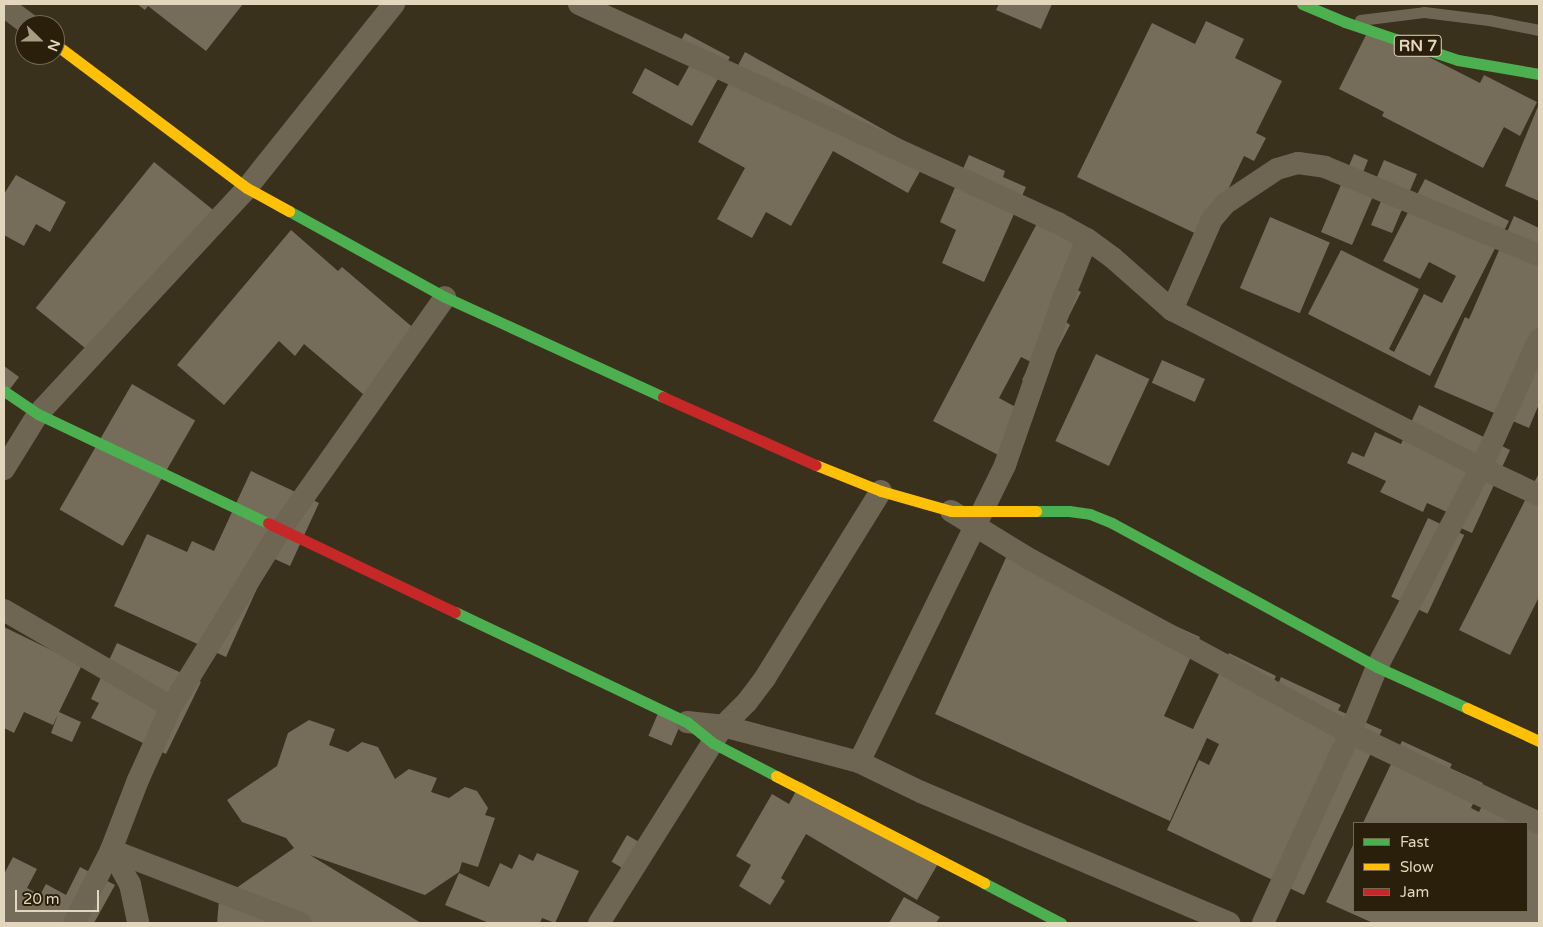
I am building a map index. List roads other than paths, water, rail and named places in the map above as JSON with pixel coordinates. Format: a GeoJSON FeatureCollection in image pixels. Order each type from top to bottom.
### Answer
{"type":"FeatureCollection","features":[{"type":"Feature","properties":{"kind":"street"},"geometry":{"type":"LineString","coordinates":[[4,469],[38,414],[247,188],[394,4]]}},
{"type":"Feature","properties":{"kind":"street"},"geometry":{"type":"LineString","coordinates":[[579,4],[1058,223],[1087,239],[1113,258],[1172,310],[1482,468],[1539,495]]}},
{"type":"Feature","properties":{"kind":"street","name":"RN 7"},"geometry":{"type":"LineString","coordinates":[[1302,4],[1345,22],[1458,60],[1539,74]]}},
{"type":"Feature","properties":{"kind":"street"},"geometry":{"type":"LineString","coordinates":[[4,6],[16,15]]}},
{"type":"Feature","properties":{"kind":"street"},"geometry":{"type":"LineString","coordinates":[[65,52],[247,188],[445,297],[782,451],[881,491],[979,518],[1069,511],[1090,514],[1112,523],[1377,667],[1539,741]]}},
{"type":"Feature","properties":{"kind":"street"},"geometry":{"type":"LineString","coordinates":[[1172,310],[1212,219],[1226,204],[1277,168],[1298,162],[1325,167],[1539,255]]}},
{"type":"Feature","properties":{"kind":"street"},"geometry":{"type":"LineString","coordinates":[[859,762],[1004,465],[1065,294],[1087,239]]}},
{"type":"Feature","properties":{"kind":"street"},"geometry":{"type":"LineString","coordinates":[[74,923],[111,850],[138,780],[171,707],[281,529],[445,297]]}},
{"type":"Feature","properties":{"kind":"street"},"geometry":{"type":"LineString","coordinates":[[1263,923],[1350,733],[1377,667],[1482,468],[1539,339]]}},
{"type":"Feature","properties":{"kind":"street"},"geometry":{"type":"LineString","coordinates":[[4,391],[38,414],[687,722],[718,734],[1061,923]]}},
{"type":"Feature","properties":{"kind":"street"},"geometry":{"type":"LineString","coordinates":[[599,923],[718,734],[747,702],[765,678],[881,491]]}},
{"type":"Feature","properties":{"kind":"street"},"geometry":{"type":"LineString","coordinates":[[979,518],[1031,560],[1350,733],[1539,823]]}},
{"type":"Feature","properties":{"kind":"street"},"geometry":{"type":"LineString","coordinates":[[4,610],[171,707]]}},
{"type":"Feature","properties":{"kind":"street"},"geometry":{"type":"LineString","coordinates":[[718,734],[859,762],[920,792],[1229,923]]}},
{"type":"Feature","properties":{"kind":"street"},"geometry":{"type":"LineString","coordinates":[[111,850],[130,884],[138,923]]}},
{"type":"Feature","properties":{"kind":"street"},"geometry":{"type":"LineString","coordinates":[[111,850],[300,923]]}},
{"type":"Feature","properties":{"kind":"lane"},"geometry":{"type":"LineString","coordinates":[[1345,22],[1424,12],[1489,20],[1539,30]]}}]}
